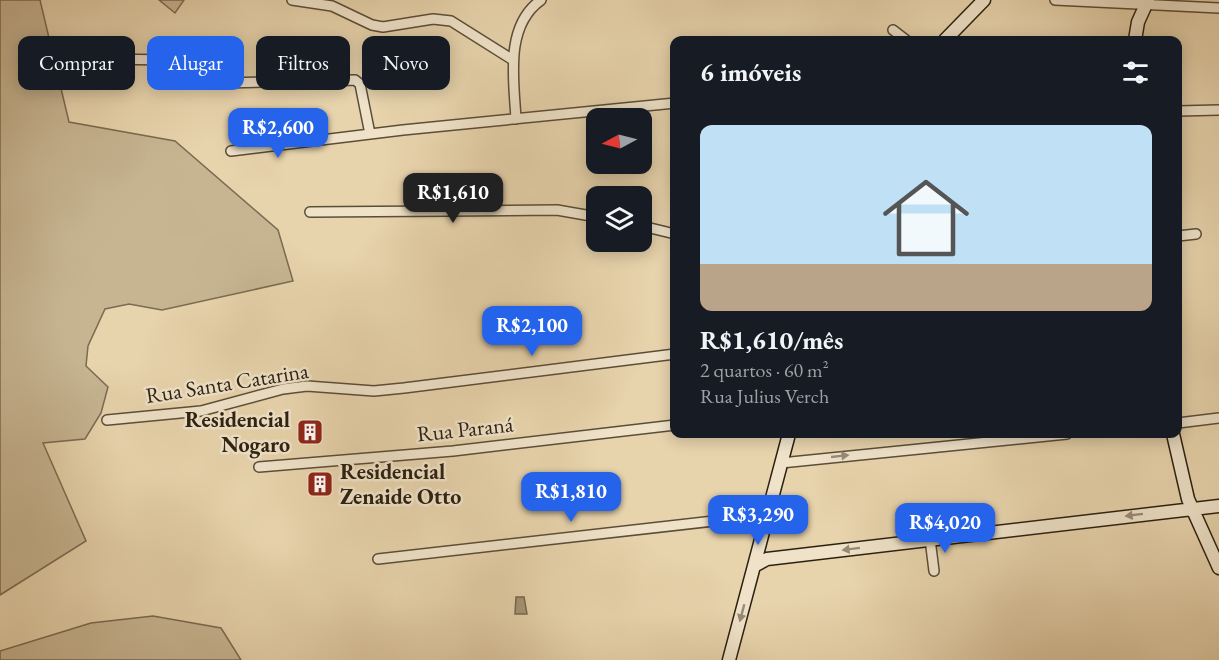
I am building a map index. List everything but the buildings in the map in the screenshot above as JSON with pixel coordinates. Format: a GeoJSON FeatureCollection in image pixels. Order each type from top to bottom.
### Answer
{"type":"FeatureCollection","features":[{"type":"Feature","properties":{"kind":"main road"},"geometry":{"type":"LineString","coordinates":[[949,36],[984,0]]}},
{"type":"Feature","properties":{"kind":"main road"},"geometry":{"type":"LineString","coordinates":[[1136,36],[1146,3]]}},
{"type":"Feature","properties":{"kind":"main road"},"geometry":{"type":"LineString","coordinates":[[729,660],[788,438]]}},
{"type":"Feature","properties":{"kind":"main road"},"geometry":{"type":"LineString","coordinates":[[1174,438],[1192,508],[1219,568]]}},
{"type":"Feature","properties":{"kind":"main road"},"geometry":{"type":"LineString","coordinates":[[754,566],[767,559],[1192,508],[1219,507]]}},
{"type":"Feature","properties":{"kind":"main road"},"geometry":{"type":"LineString","coordinates":[[1207,540],[1208,519],[1219,507]]}},
{"type":"Feature","properties":{"kind":"street"},"geometry":{"type":"LineString","coordinates":[[292,0],[332,6],[372,25],[382,27],[433,19],[451,21],[513,60]]}},
{"type":"Feature","properties":{"kind":"street"},"geometry":{"type":"LineString","coordinates":[[516,119],[513,60],[523,22],[541,0]]}},
{"type":"Feature","properties":{"kind":"street"},"geometry":{"type":"LineString","coordinates":[[1055,0],[1219,8]]}},
{"type":"Feature","properties":{"kind":"street"},"geometry":{"type":"LineString","coordinates":[[893,30],[901,36]]}},
{"type":"Feature","properties":{"kind":"street"},"geometry":{"type":"LineString","coordinates":[[135,59],[181,60],[209,80],[223,84],[355,80],[360,84],[370,134]]}},
{"type":"Feature","properties":{"kind":"street"},"geometry":{"type":"LineString","coordinates":[[231,152],[370,134],[670,104]]}},
{"type":"Feature","properties":{"kind":"street"},"geometry":{"type":"LineString","coordinates":[[1182,111],[1219,110]]}},
{"type":"Feature","properties":{"kind":"street"},"geometry":{"type":"LineString","coordinates":[[310,212],[558,210],[586,215]]}},
{"type":"Feature","properties":{"kind":"street"},"geometry":{"type":"LineString","coordinates":[[652,228],[670,233]]}},
{"type":"Feature","properties":{"kind":"street"},"geometry":{"type":"LineString","coordinates":[[1182,236],[1196,234]]}},
{"type":"Feature","properties":{"kind":"street","name":"Rua Santa Catarina"},"geometry":{"type":"LineString","coordinates":[[107,420],[201,411],[295,387],[392,389],[670,355]]}},
{"type":"Feature","properties":{"kind":"street"},"geometry":{"type":"LineString","coordinates":[[1182,423],[1219,418]]}},
{"type":"Feature","properties":{"kind":"street","name":"Rua Paraná"},"geometry":{"type":"LineString","coordinates":[[259,466],[453,451],[670,426]]}},
{"type":"Feature","properties":{"kind":"street"},"geometry":{"type":"LineString","coordinates":[[781,463],[1028,438]]}},
{"type":"Feature","properties":{"kind":"street"},"geometry":{"type":"LineString","coordinates":[[378,559],[767,515]]}},
{"type":"Feature","properties":{"kind":"street"},"geometry":{"type":"LineString","coordinates":[[930,539],[934,571]]}},
{"type":"Feature","properties":{"kind":"shaded area"},"geometry":{"type":"Polygon","coordinates":[[[0,0],[40,0],[49,36],[18,36],[18,90],[61,90],[69,122],[175,141],[278,230],[293,281],[162,310],[129,304],[105,309],[88,346],[86,366],[108,387],[101,413],[85,439],[43,443],[86,541],[0,595],[0,0]]]}},
{"type":"Feature","properties":{"kind":"shaded area"},"geometry":{"type":"Polygon","coordinates":[[[159,0],[184,0],[175,13],[159,0]]]}},
{"type":"Feature","properties":{"kind":"shaded area"},"geometry":{"type":"Polygon","coordinates":[[[516,597],[524,597],[527,614],[515,614],[516,597]]]}},
{"type":"Feature","properties":{"kind":"shaded area"},"geometry":{"type":"Polygon","coordinates":[[[153,616],[221,628],[241,660],[0,660],[0,651],[91,623],[153,616]]]}},
{"type":"Feature","properties":{"kind":"place","name":"Residencial Nogaro"},"geometry":{"type":"Point","coordinates":[310,432]}},
{"type":"Feature","properties":{"kind":"place","name":"Residencial Zenaide Otto"},"geometry":{"type":"Point","coordinates":[320,484]}}]}
